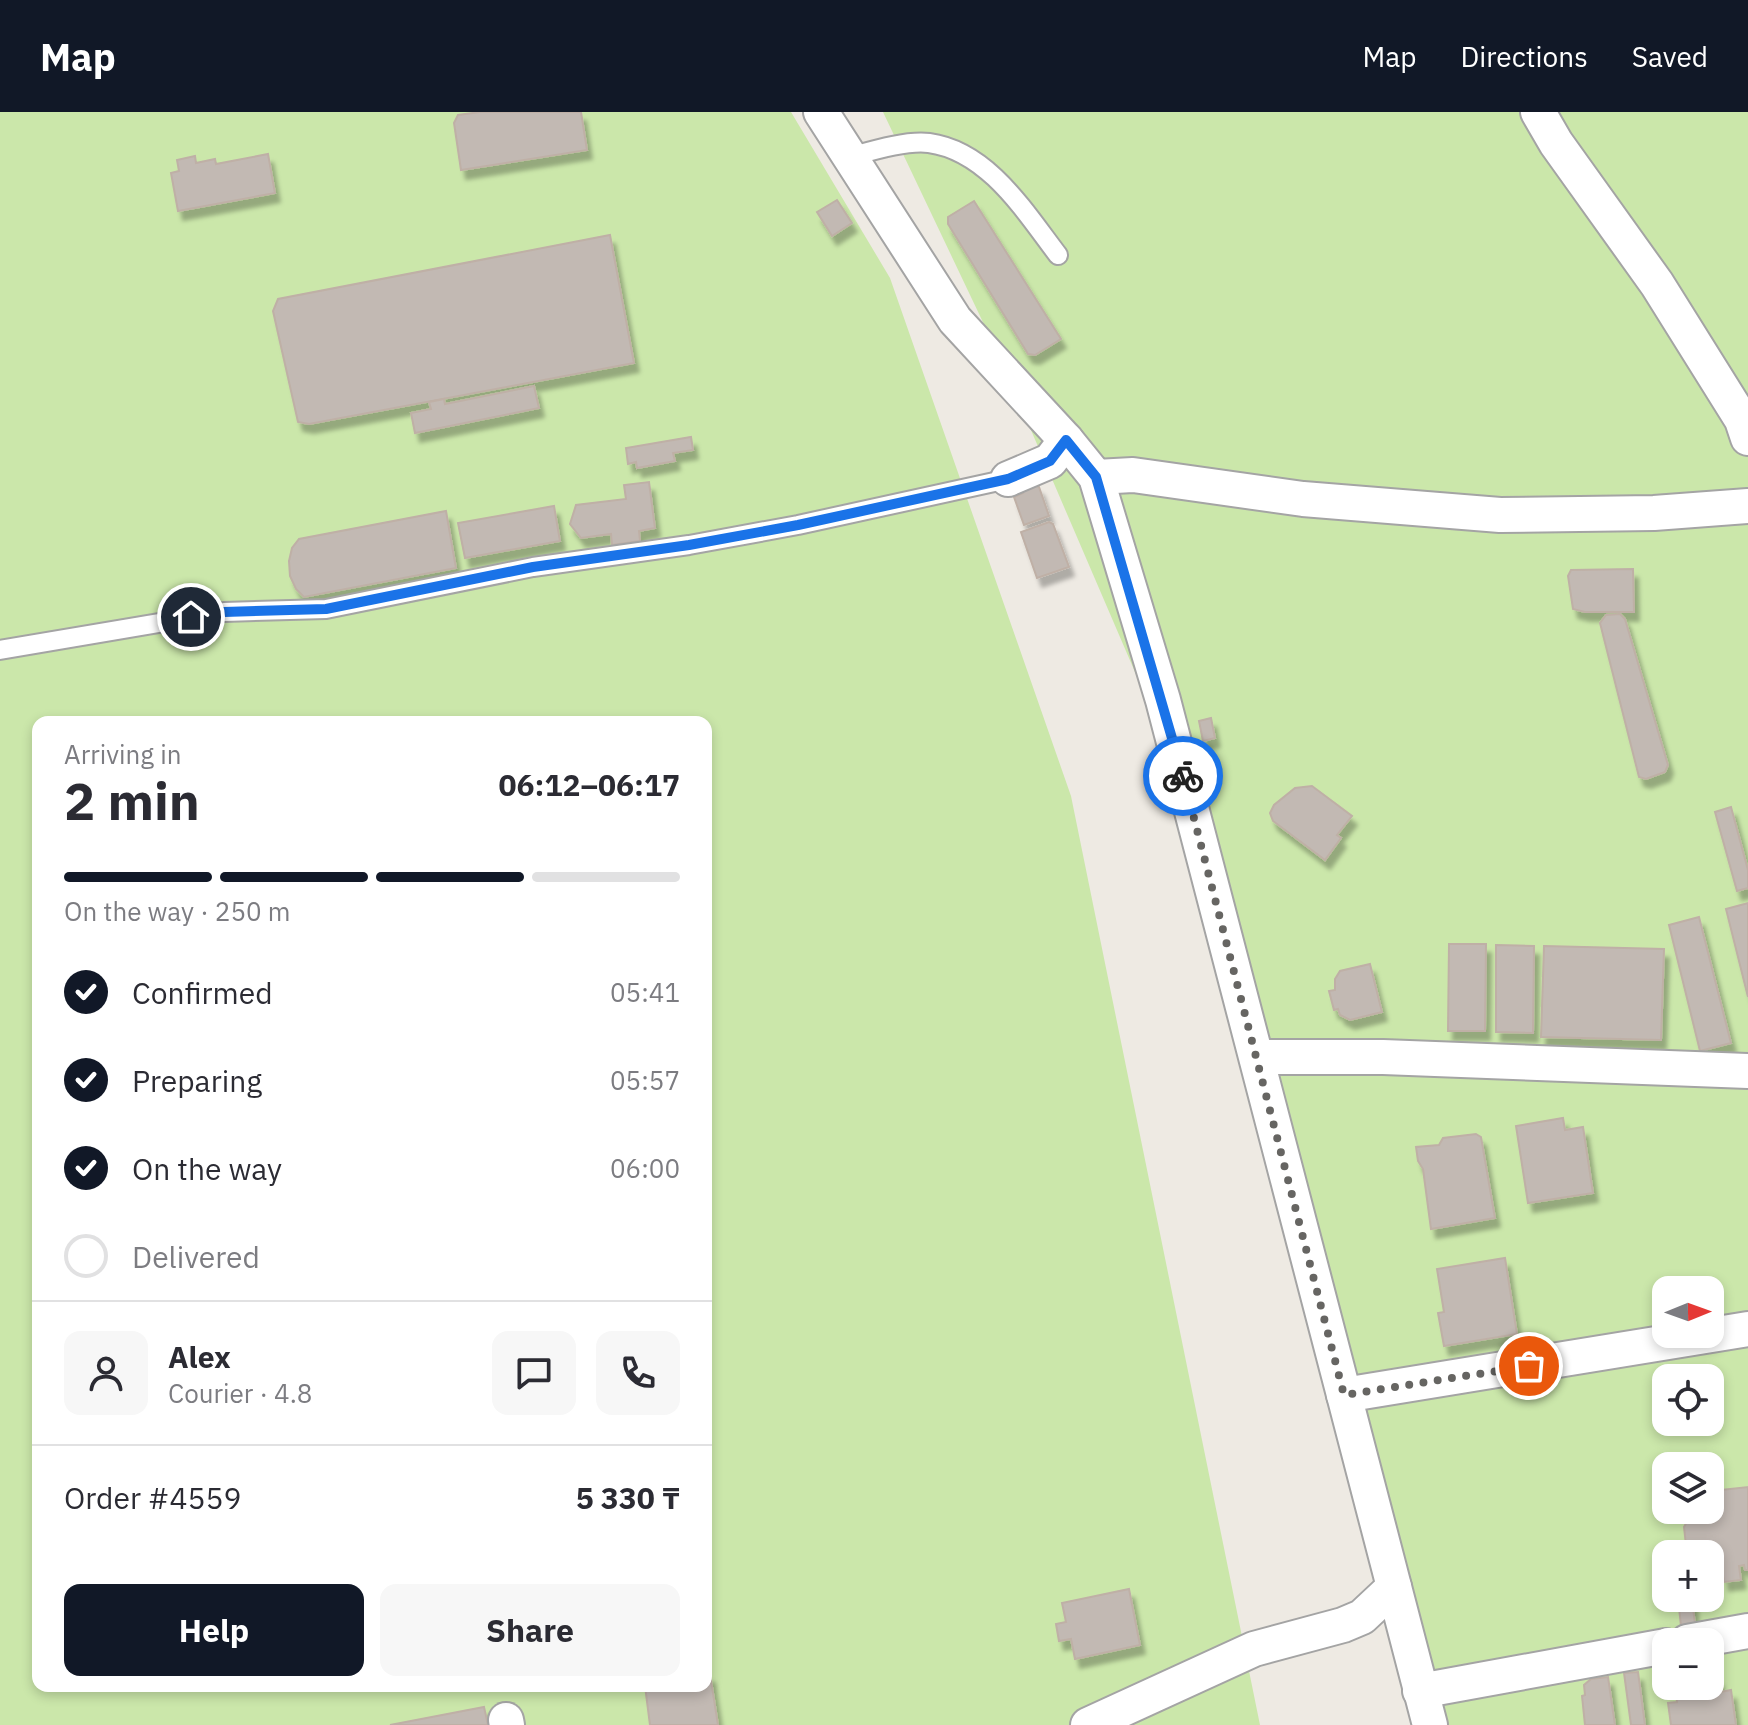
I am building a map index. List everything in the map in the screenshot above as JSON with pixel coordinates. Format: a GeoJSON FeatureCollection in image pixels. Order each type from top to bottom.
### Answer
{"type":"FeatureCollection","features":[{"type":"Feature","properties":{"kind":"street"},"geometry":{"type":"LineString","coordinates":[[821,112],[955,320],[1066,440],[1096,477],[1163,700],[1430,1725]]}},
{"type":"Feature","properties":{"kind":"street"},"geometry":{"type":"LineString","coordinates":[[1538,112],[1556,143],[1657,284],[1742,420],[1748,438]]}},
{"type":"Feature","properties":{"kind":"street"},"geometry":{"type":"LineString","coordinates":[[1008,479],[1050,461],[1066,440]]}},
{"type":"Feature","properties":{"kind":"street"},"geometry":{"type":"LineString","coordinates":[[1096,477],[1133,475],[1303,499],[1500,515],[1654,513],[1747,501]]}},
{"type":"Feature","properties":{"kind":"street"},"geometry":{"type":"LineString","coordinates":[[1257,1057],[1383,1057],[1748,1071]]}},
{"type":"Feature","properties":{"kind":"street"},"geometry":{"type":"LineString","coordinates":[[1344,1395],[1748,1329]]}},
{"type":"Feature","properties":{"kind":"street"},"geometry":{"type":"LineString","coordinates":[[1088,1725],[1254,1649],[1362,1617],[1394,1587]]}},
{"type":"Feature","properties":{"kind":"street"},"geometry":{"type":"LineString","coordinates":[[1724,1635],[1748,1631]]}},
{"type":"Feature","properties":{"kind":"street"},"geometry":{"type":"LineString","coordinates":[[1420,1691],[1652,1649]]}},
{"type":"Feature","properties":{"kind":"lane"},"geometry":{"type":"LineString","coordinates":[[849,157],[927,142],[961,153],[998,180],[1058,255]]}},
{"type":"Feature","properties":{"kind":"lane"},"geometry":{"type":"LineString","coordinates":[[0,650],[224,612],[326,609],[533,567],[689,545],[782,528],[1008,479]]}},
{"type":"Feature","properties":{"kind":"green space"},"geometry":{"type":"Polygon","coordinates":[[[0,112],[791,112],[890,278],[1071,796],[1260,1725],[0,1725],[0,112]]]}},
{"type":"Feature","properties":{"kind":"green space"},"geometry":{"type":"Polygon","coordinates":[[[883,112],[1748,112],[1748,1725],[1444,1725],[1233,900],[1000,358],[883,112]]]}},
{"type":"Feature","properties":{"kind":"building"},"geometry":{"type":"Polygon","coordinates":[[[480,112],[581,112],[587,150],[461,170],[454,123],[458,115],[480,112]]]}},
{"type":"Feature","properties":{"kind":"building"},"geometry":{"type":"Polygon","coordinates":[[[268,154],[275,193],[178,211],[171,173],[179,171],[177,160],[195,156],[196,163],[215,159],[216,164],[268,154]]]}},
{"type":"Feature","properties":{"kind":"building"},"geometry":{"type":"Polygon","coordinates":[[[837,200],[852,223],[832,236],[817,212],[837,200]]]}},
{"type":"Feature","properties":{"kind":"building"},"geometry":{"type":"Polygon","coordinates":[[[974,201],[1061,339],[1035,355],[1028,354],[948,224],[948,217],[974,201]]]}},
{"type":"Feature","properties":{"kind":"building"},"geometry":{"type":"Polygon","coordinates":[[[610,235],[634,363],[309,424],[298,422],[273,311],[278,299],[610,235]]]}},
{"type":"Feature","properties":{"kind":"building"},"geometry":{"type":"Polygon","coordinates":[[[534,386],[539,408],[415,433],[411,413],[431,409],[429,402],[444,399],[445,404],[534,386]]]}},
{"type":"Feature","properties":{"kind":"building"},"geometry":{"type":"Polygon","coordinates":[[[691,437],[693,450],[673,453],[675,461],[637,468],[636,462],[628,464],[626,448],[691,437]]]}},
{"type":"Feature","properties":{"kind":"building"},"geometry":{"type":"Polygon","coordinates":[[[649,482],[655,528],[639,531],[640,541],[612,545],[611,534],[581,538],[570,524],[576,505],[626,499],[624,485],[649,482]]]}},
{"type":"Feature","properties":{"kind":"building"},"geometry":{"type":"Polygon","coordinates":[[[1032,484],[1039,487],[1049,516],[1024,525],[1014,497],[1023,493],[1021,488],[1032,484]]]}},
{"type":"Feature","properties":{"kind":"building"},"geometry":{"type":"Polygon","coordinates":[[[554,506],[560,541],[465,558],[458,523],[554,506]]]}},
{"type":"Feature","properties":{"kind":"building"},"geometry":{"type":"Polygon","coordinates":[[[446,511],[456,568],[304,597],[296,589],[290,576],[289,561],[292,548],[299,539],[446,511]]]}},
{"type":"Feature","properties":{"kind":"building"},"geometry":{"type":"Polygon","coordinates":[[[1049,522],[1053,524],[1069,567],[1037,578],[1021,532],[1049,522]]]}},
{"type":"Feature","properties":{"kind":"building"},"geometry":{"type":"Polygon","coordinates":[[[1633,569],[1634,612],[1585,612],[1573,609],[1568,576],[1571,570],[1633,569]]]}},
{"type":"Feature","properties":{"kind":"building"},"geometry":{"type":"Polygon","coordinates":[[[1620,614],[1625,619],[1668,765],[1665,772],[1646,779],[1639,777],[1600,623],[1606,615],[1620,614]]]}},
{"type":"Feature","properties":{"kind":"building"},"geometry":{"type":"Polygon","coordinates":[[[1211,718],[1215,738],[1203,741],[1199,721],[1211,718]]]}},
{"type":"Feature","properties":{"kind":"building"},"geometry":{"type":"Polygon","coordinates":[[[1312,786],[1352,816],[1337,835],[1341,838],[1325,860],[1273,821],[1270,813],[1274,805],[1295,788],[1312,786]]]}},
{"type":"Feature","properties":{"kind":"building"},"geometry":{"type":"Polygon","coordinates":[[[1731,807],[1748,870],[1748,888],[1737,891],[1715,812],[1731,807]]]}},
{"type":"Feature","properties":{"kind":"building"},"geometry":{"type":"Polygon","coordinates":[[[1748,903],[1748,997],[1726,909],[1748,903]]]}},
{"type":"Feature","properties":{"kind":"building"},"geometry":{"type":"Polygon","coordinates":[[[1699,917],[1731,1043],[1700,1051],[1669,925],[1699,917]]]}},
{"type":"Feature","properties":{"kind":"building"},"geometry":{"type":"Polygon","coordinates":[[[1449,944],[1486,944],[1485,1031],[1448,1031],[1449,944]]]}},
{"type":"Feature","properties":{"kind":"building"},"geometry":{"type":"Polygon","coordinates":[[[1496,945],[1534,946],[1533,1033],[1496,1032],[1496,945]]]}},
{"type":"Feature","properties":{"kind":"building"},"geometry":{"type":"Polygon","coordinates":[[[1544,946],[1664,949],[1661,1040],[1541,1037],[1544,946]]]}},
{"type":"Feature","properties":{"kind":"building"},"geometry":{"type":"Polygon","coordinates":[[[1370,964],[1382,1012],[1350,1020],[1340,1015],[1338,1009],[1334,1010],[1329,991],[1335,990],[1335,979],[1340,971],[1370,964]]]}},
{"type":"Feature","properties":{"kind":"building"},"geometry":{"type":"Polygon","coordinates":[[[1563,1118],[1565,1130],[1583,1127],[1593,1193],[1528,1203],[1516,1126],[1563,1118]]]}},
{"type":"Feature","properties":{"kind":"building"},"geometry":{"type":"Polygon","coordinates":[[[1476,1134],[1481,1137],[1495,1218],[1431,1229],[1423,1169],[1416,1147],[1439,1145],[1443,1138],[1476,1134]]]}},
{"type":"Feature","properties":{"kind":"building"},"geometry":{"type":"Polygon","coordinates":[[[1505,1258],[1517,1334],[1444,1346],[1438,1313],[1444,1312],[1437,1269],[1505,1258]]]}},
{"type":"Feature","properties":{"kind":"building"},"geometry":{"type":"Polygon","coordinates":[[[1748,1487],[1748,1570],[1744,1565],[1739,1566],[1741,1580],[1724,1582],[1724,1540],[1685,1540],[1684,1527],[1686,1524],[1724,1524],[1724,1490],[1748,1487]]]}},
{"type":"Feature","properties":{"kind":"building"},"geometry":{"type":"Polygon","coordinates":[[[1129,1589],[1140,1645],[1075,1659],[1071,1639],[1059,1641],[1056,1624],[1066,1622],[1062,1603],[1129,1589]]]}},
{"type":"Feature","properties":{"kind":"building"},"geometry":{"type":"Polygon","coordinates":[[[1680,1612],[1694,1612],[1695,1625],[1681,1626],[1680,1612]]]}},
{"type":"Feature","properties":{"kind":"building"},"geometry":{"type":"Polygon","coordinates":[[[1638,1672],[1645,1725],[1631,1725],[1624,1673],[1638,1672]]]}},
{"type":"Feature","properties":{"kind":"building"},"geometry":{"type":"Polygon","coordinates":[[[1608,1677],[1615,1725],[1585,1725],[1584,1685],[1591,1679],[1608,1677]]]}},
{"type":"Feature","properties":{"kind":"building"},"geometry":{"type":"Polygon","coordinates":[[[712,1687],[718,1725],[650,1725],[646,1692],[712,1692],[712,1687]]]}},
{"type":"Feature","properties":{"kind":"building"},"geometry":{"type":"Polygon","coordinates":[[[1731,1690],[1736,1725],[1671,1725],[1668,1703],[1724,1700],[1724,1691],[1731,1690]]]}},
{"type":"Feature","properties":{"kind":"building"},"geometry":{"type":"Polygon","coordinates":[[[484,1707],[488,1725],[390,1725],[484,1707]]]}},
{"type":"Feature","properties":{"kind":"way so far"},"geometry":{"type":"LineString","coordinates":[[1183,776],[1344,1395],[1529,1366]]}},
{"type":"Feature","properties":{"kind":"route"},"geometry":{"type":"LineString","coordinates":[[191,617],[224,612],[326,609],[533,567],[689,545],[798,525],[1008,479],[1050,461],[1066,440],[1096,477],[1183,776]]}}]}
